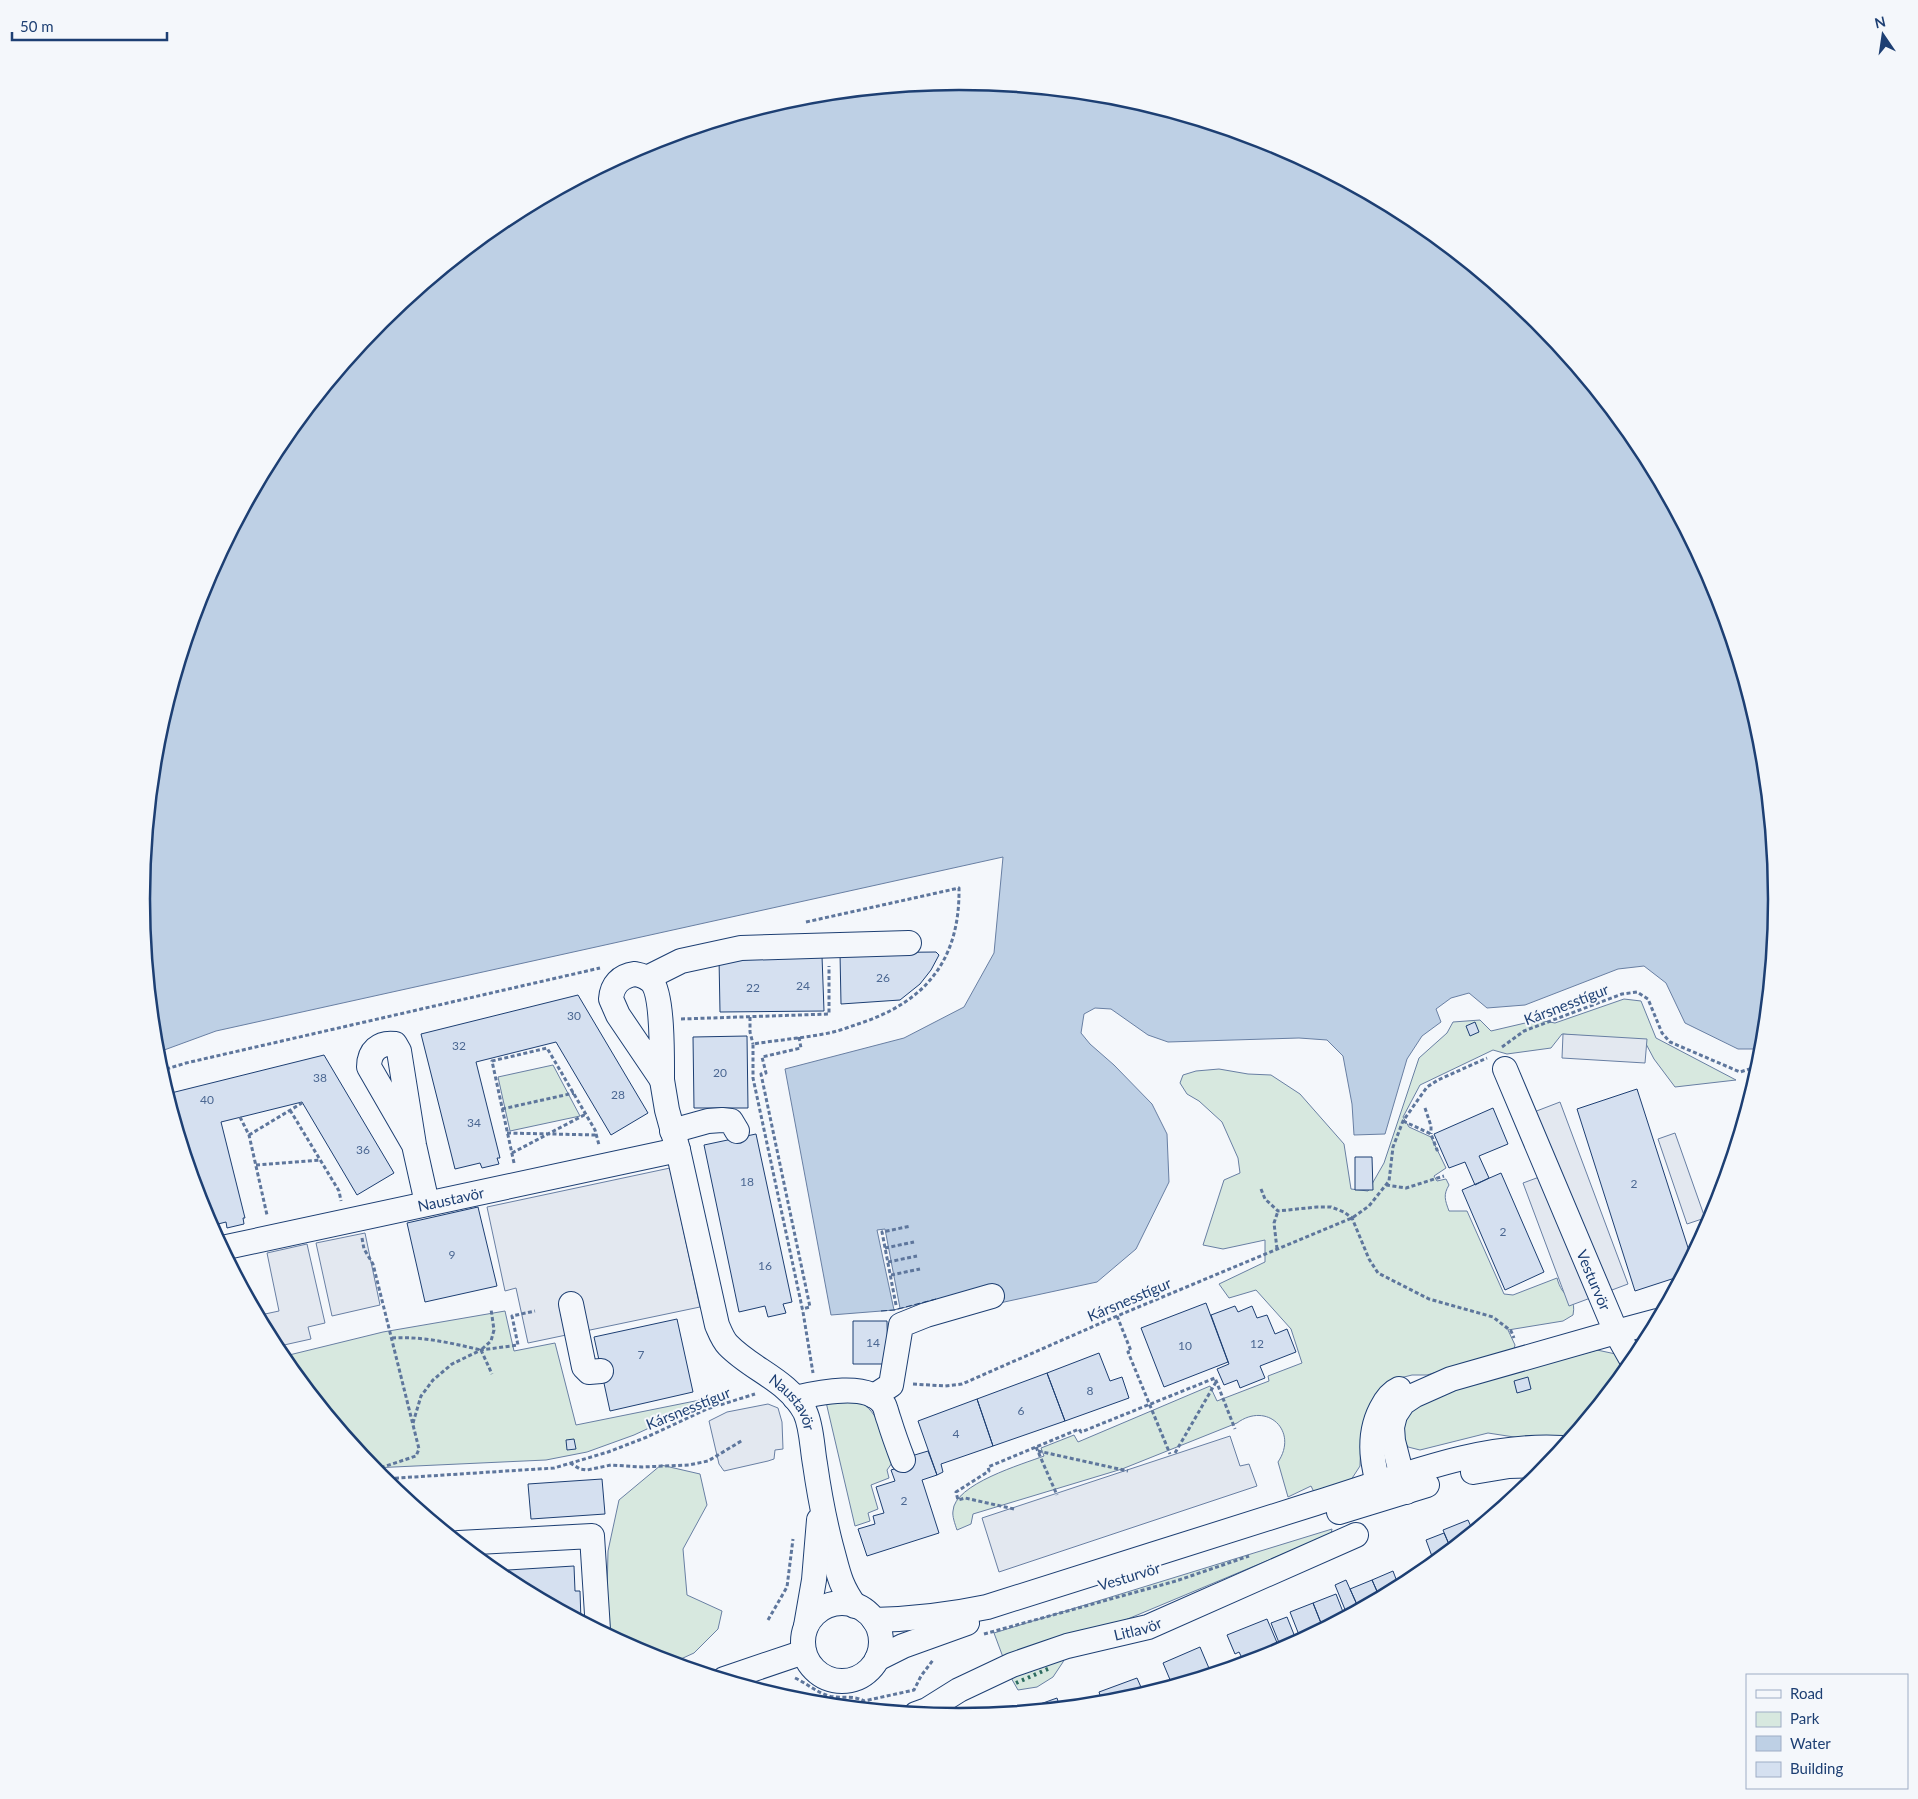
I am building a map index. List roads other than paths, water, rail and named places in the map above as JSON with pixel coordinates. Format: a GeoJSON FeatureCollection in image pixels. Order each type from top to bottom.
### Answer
{"type":"FeatureCollection","features":[{"type":"Feature","properties":{"kind":"street"},"geometry":{"type":"LineString","coordinates":[[647,978],[681,961],[741,948],[909,942]]}},
{"type":"Feature","properties":{"kind":"street","name":"Naustavör"},"geometry":{"type":"LineString","coordinates":[[662,1080],[618,1015],[611,999],[615,984],[621,978],[634,974],[647,978],[656,989],[660,1020],[662,1080],[666,1110],[675,1140],[717,1325],[726,1344],[789,1392],[805,1412],[821,1506],[837,1575],[846,1594],[855,1606]]}},
{"type":"Feature","properties":{"kind":"street","name":"Vesturvör"},"geometry":{"type":"LineString","coordinates":[[1496,1060],[1616,1332],[1628,1354]]}},
{"type":"Feature","properties":{"kind":"street"},"geometry":{"type":"LineString","coordinates":[[675,1140],[722,1120],[732,1121],[737,1130]]}},
{"type":"Feature","properties":{"kind":"street","name":"Naustavör"},"geometry":{"type":"LineString","coordinates":[[228,1247],[604,1165],[675,1140]]}},
{"type":"Feature","properties":{"kind":"street"},"geometry":{"type":"LineString","coordinates":[[414,1145],[427,1203]]}},
{"type":"Feature","properties":{"kind":"street"},"geometry":{"type":"LineString","coordinates":[[874,1396],[891,1386],[901,1326],[926,1315],[992,1296]]}},
{"type":"Feature","properties":{"kind":"street"},"geometry":{"type":"LineString","coordinates":[[571,1304],[584,1367],[589,1372],[601,1371]]}},
{"type":"Feature","properties":{"kind":"street"},"geometry":{"type":"LineString","coordinates":[[1380,1491],[1372,1456],[1372,1437],[1376,1419],[1385,1400],[1394,1391],[1404,1385],[1451,1379],[1648,1323]]}},
{"type":"Feature","properties":{"kind":"street"},"geometry":{"type":"LineString","coordinates":[[1404,1484],[1393,1441],[1392,1427],[1395,1415],[1403,1404],[1415,1395],[1451,1379]]}},
{"type":"Feature","properties":{"kind":"street"},"geometry":{"type":"LineString","coordinates":[[789,1392],[817,1393],[850,1390],[874,1396],[884,1404],[903,1460]]}},
{"type":"Feature","properties":{"kind":"street","name":"Vesturvör"},"geometry":{"type":"LineString","coordinates":[[874,1620],[930,1617],[987,1606],[1404,1484],[1476,1455],[1508,1449],[1554,1448]]}},
{"type":"Feature","properties":{"kind":"street","name":"Vesturvör"},"geometry":{"type":"LineString","coordinates":[[1404,1484],[1509,1466],[1537,1465]]}},
{"type":"Feature","properties":{"kind":"street","name":"Vesturvör"},"geometry":{"type":"LineString","coordinates":[[877,1659],[903,1646],[950,1628],[1042,1602],[1380,1491]]}},
{"type":"Feature","properties":{"kind":"street","name":"Naustavör"},"geometry":{"type":"LineString","coordinates":[[805,1641],[814,1580],[821,1506]]}},
{"type":"Feature","properties":{"kind":"street","name":"Litlavör"},"geometry":{"type":"LineString","coordinates":[[930,1708],[959,1690],[1012,1665],[1067,1646],[1148,1627],[1356,1535]]}},
{"type":"Feature","properties":{"kind":"street"},"geometry":{"type":"LineString","coordinates":[[467,1543],[592,1536],[598,1624]]}},
{"type":"Feature","properties":{"kind":"street"},"geometry":{"type":"LineString","coordinates":[[843,1603],[862,1609],[874,1620],[881,1639],[880,1649],[877,1659],[864,1674],[853,1680],[828,1679],[809,1664],[805,1641],[811,1619],[820,1610],[831,1605],[843,1603]]}},
{"type":"Feature","properties":{"kind":"street"},"geometry":{"type":"LineString","coordinates":[[731,1676],[805,1641]]}},
{"type":"Feature","properties":{"kind":"water"},"geometry":{"type":"Polygon","coordinates":[[[959,90],[1012,92],[1065,97],[1169,118],[1219,133],[1317,173],[1364,198],[1409,226],[1452,257],[1493,291],[1568,366],[1632,450],[1660,495],[1685,541],[1726,639],[1741,690],[1762,794],[1769,900],[1762,1005],[1754,1049],[1738,1049],[1685,1023],[1666,983],[1644,966],[1618,969],[1525,1005],[1487,1008],[1469,993],[1451,998],[1436,1009],[1441,1022],[1422,1036],[1407,1059],[1385,1134],[1354,1135],[1352,1104],[1343,1056],[1327,1040],[1299,1038],[1168,1042],[1148,1035],[1111,1009],[1095,1008],[1084,1014],[1081,1033],[1152,1104],[1167,1134],[1169,1182],[1136,1249],[1097,1282],[995,1304],[948,1297],[894,1310],[831,1315],[785,1069],[904,1038],[964,1007],[994,953],[1003,857],[216,1031],[164,1050],[156,1005],[151,952],[151,847],[156,794],[177,690],[192,639],[233,541],[258,495],[286,450],[350,366],[387,327],[425,291],[466,257],[509,226],[554,198],[601,173],[699,133],[749,118],[853,97],[959,90]]]}}]}
